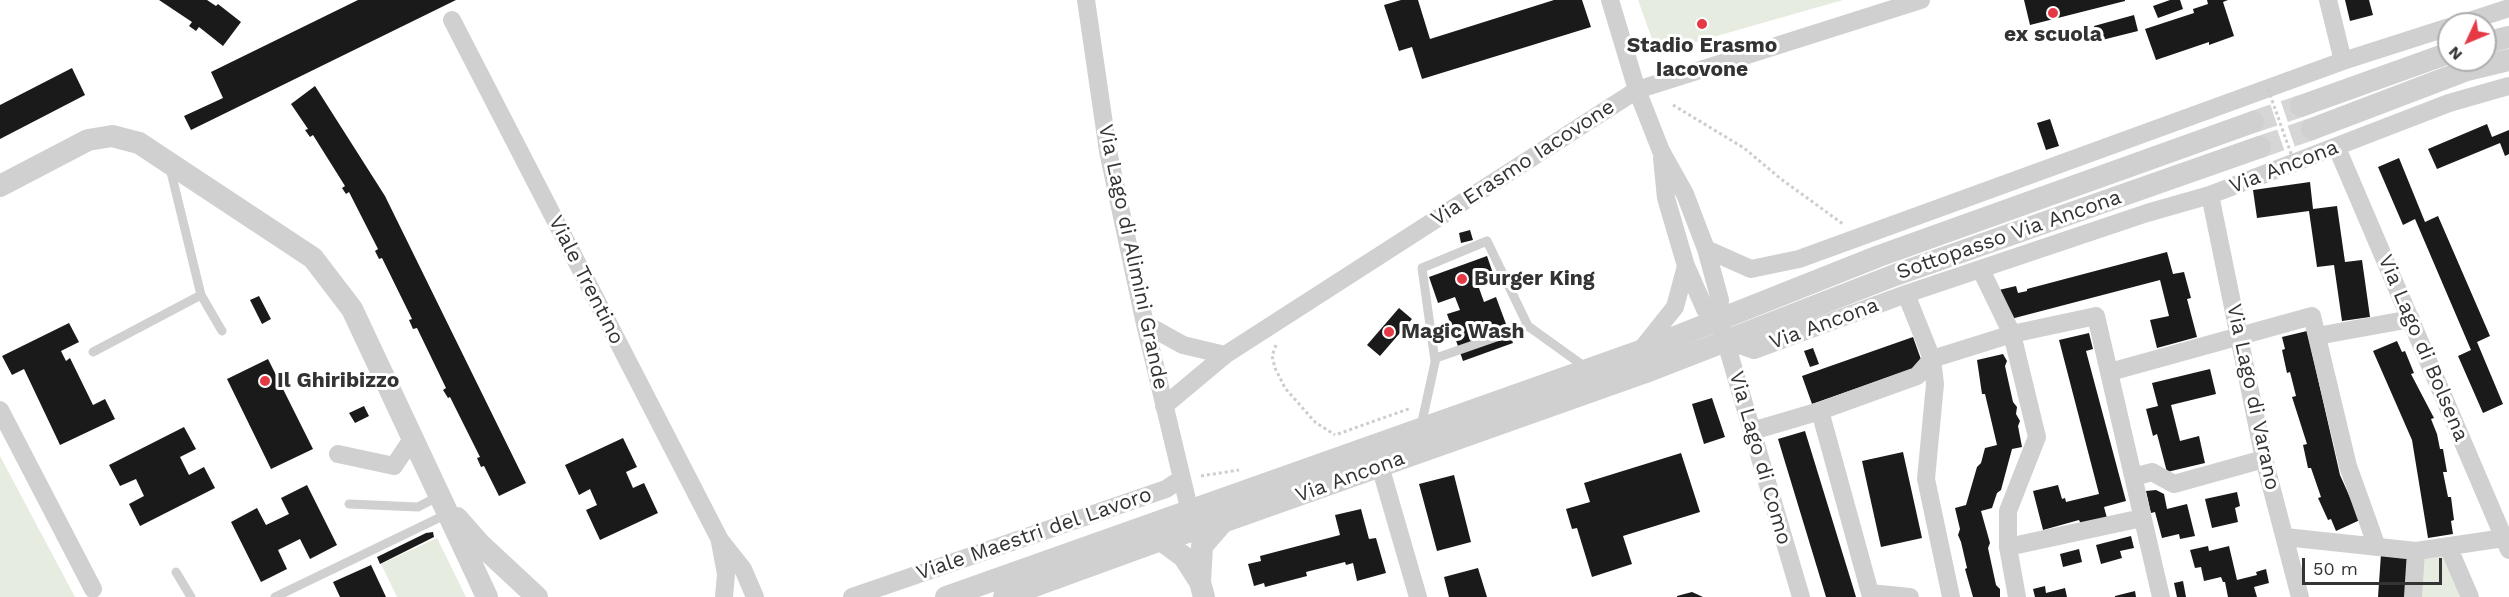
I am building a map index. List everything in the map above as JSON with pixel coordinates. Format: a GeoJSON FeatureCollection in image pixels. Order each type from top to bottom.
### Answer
{"type":"FeatureCollection","features":[{"type":"Feature","properties":{"kind":"street","name":"Via Lago di Alimini Grande"},"geometry":{"type":"LineString","coordinates":[[1086,0],[1108,151],[1145,324],[1190,512]]}},
{"type":"Feature","properties":{"kind":"street","name":"Via Lago di Como"},"geometry":{"type":"LineString","coordinates":[[1610,0],[1637,90],[1661,151],[1685,195],[1706,249],[1720,300],[1722,330],[1801,597]]}},
{"type":"Feature","properties":{"kind":"street","name":"Via Erasmo Iacovone"},"geometry":{"type":"LineString","coordinates":[[1164,406],[1225,355],[1637,90],[1921,0]]}},
{"type":"Feature","properties":{"kind":"street"},"geometry":{"type":"LineString","coordinates":[[2328,0],[2343,61]]}},
{"type":"Feature","properties":{"kind":"street","name":"Viale Trentino"},"geometry":{"type":"LineString","coordinates":[[452,20],[720,540],[743,569],[755,597]]}},
{"type":"Feature","properties":{"kind":"street"},"geometry":{"type":"LineString","coordinates":[[1706,249],[1750,268],[1799,259],[2343,61],[2437,31]]}},
{"type":"Feature","properties":{"kind":"street"},"geometry":{"type":"LineString","coordinates":[[2301,106],[2437,57]]}},
{"type":"Feature","properties":{"kind":"street"},"geometry":{"type":"LineString","coordinates":[[2312,129],[2467,70],[2509,60]]}},
{"type":"Feature","properties":{"kind":"street","name":"Via Ancona"},"geometry":{"type":"LineString","coordinates":[[946,597],[1640,351],[1722,330],[1754,350],[1911,293],[2147,213],[2210,195],[2449,103],[2509,86]]}},
{"type":"Feature","properties":{"kind":"street","name":"Sottopasso Via Ancona"},"geometry":{"type":"LineString","coordinates":[[1722,330],[1879,256],[2253,122]]}},
{"type":"Feature","properties":{"kind":"street"},"geometry":{"type":"LineString","coordinates":[[0,186],[88,140],[112,136],[139,143],[313,258],[352,309],[487,597]]}},
{"type":"Feature","properties":{"kind":"street","name":"Sottopasso Via Ancona"},"geometry":{"type":"LineString","coordinates":[[1722,330],[1895,275],[2260,147]]}},
{"type":"Feature","properties":{"kind":"street","name":"Via Lago di Bolsena"},"geometry":{"type":"LineString","coordinates":[[2337,148],[2411,319],[2501,507],[2506,544]]}},
{"type":"Feature","properties":{"kind":"street","name":"Via Lago di Como"},"geometry":{"type":"LineString","coordinates":[[1661,151],[1666,198],[1686,266],[1705,309],[1722,330]]}},
{"type":"Feature","properties":{"kind":"street","name":"Via Lago di Varano"},"geometry":{"type":"LineString","coordinates":[[2210,195],[2264,459],[2300,597]]}},
{"type":"Feature","properties":{"kind":"street"},"geometry":{"type":"LineString","coordinates":[[1879,256],[1900,222]]}},
{"type":"Feature","properties":{"kind":"street"},"geometry":{"type":"LineString","coordinates":[[1640,351],[1675,308],[1686,266]]}},
{"type":"Feature","properties":{"kind":"street"},"geometry":{"type":"LineString","coordinates":[[1981,270],[2012,334],[2037,437],[2008,512],[2007,547],[2017,597]]}},
{"type":"Feature","properties":{"kind":"street"},"geometry":{"type":"LineString","coordinates":[[1895,275],[1911,293],[1932,359],[1935,384],[1926,479],[1951,597]]}},
{"type":"Feature","properties":{"kind":"street"},"geometry":{"type":"LineString","coordinates":[[1752,431],[1820,411],[1917,376],[1932,359],[2012,334],[2096,316],[2161,597]]}},
{"type":"Feature","properties":{"kind":"street"},"geometry":{"type":"LineString","coordinates":[[2110,372],[2312,316],[2348,466],[2377,548]]}},
{"type":"Feature","properties":{"kind":"street"},"geometry":{"type":"LineString","coordinates":[[2317,336],[2411,319]]}},
{"type":"Feature","properties":{"kind":"street"},"geometry":{"type":"LineString","coordinates":[[1145,324],[1183,345],[1225,355]]}},
{"type":"Feature","properties":{"kind":"street","name":"Via Ancona"},"geometry":{"type":"LineString","coordinates":[[1004,597],[1161,540],[1223,522],[1646,372],[1722,330]]}},
{"type":"Feature","properties":{"kind":"street"},"geometry":{"type":"LineString","coordinates":[[0,410],[93,589]]}},
{"type":"Feature","properties":{"kind":"street"},"geometry":{"type":"LineString","coordinates":[[1820,411],[1870,593],[1910,597]]}},
{"type":"Feature","properties":{"kind":"street"},"geometry":{"type":"LineString","coordinates":[[338,454],[394,466],[412,439]]}},
{"type":"Feature","properties":{"kind":"street"},"geometry":{"type":"LineString","coordinates":[[2134,477],[2152,472],[2174,484],[2264,459]]}},
{"type":"Feature","properties":{"kind":"street"},"geometry":{"type":"LineString","coordinates":[[1380,466],[1418,597]]}},
{"type":"Feature","properties":{"kind":"street","name":"Viale Maestri del Lavoro"},"geometry":{"type":"LineString","coordinates":[[852,597],[1166,489],[1181,479]]}},
{"type":"Feature","properties":{"kind":"street"},"geometry":{"type":"LineString","coordinates":[[443,505],[480,544],[537,597]]}},
{"type":"Feature","properties":{"kind":"street"},"geometry":{"type":"LineString","coordinates":[[2007,547],[2142,518]]}},
{"type":"Feature","properties":{"kind":"street"},"geometry":{"type":"LineString","coordinates":[[1202,590],[1202,546],[1223,522]]}},
{"type":"Feature","properties":{"kind":"street"},"geometry":{"type":"LineString","coordinates":[[2285,537],[2416,551],[2448,546],[2506,544]]}},
{"type":"Feature","properties":{"kind":"street","name":"Viale Trentino"},"geometry":{"type":"LineString","coordinates":[[720,540],[726,574],[724,597]]}},
{"type":"Feature","properties":{"kind":"street"},"geometry":{"type":"LineString","coordinates":[[1161,540],[1184,557],[1202,590]]}},
{"type":"Feature","properties":{"kind":"street"},"geometry":{"type":"LineString","coordinates":[[2448,546],[2470,597]]}},
{"type":"Feature","properties":{"kind":"street"},"geometry":{"type":"LineString","coordinates":[[2414,597],[2416,551]]}},
{"type":"Feature","properties":{"kind":"lane"},"geometry":{"type":"LineString","coordinates":[[168,162],[201,295],[222,331]]}},
{"type":"Feature","properties":{"kind":"lane"},"geometry":{"type":"LineString","coordinates":[[1435,361],[1422,268],[1487,241],[1528,326],[1587,369]]}},
{"type":"Feature","properties":{"kind":"lane"},"geometry":{"type":"LineString","coordinates":[[93,352],[201,295]]}},
{"type":"Feature","properties":{"kind":"lane"},"geometry":{"type":"LineString","coordinates":[[1420,429],[1436,357],[1528,326]]}},
{"type":"Feature","properties":{"kind":"lane"},"geometry":{"type":"LineString","coordinates":[[349,504],[418,507],[443,505]]}},
{"type":"Feature","properties":{"kind":"lane"},"geometry":{"type":"LineString","coordinates":[[275,597],[443,505]]}},
{"type":"Feature","properties":{"kind":"lane"},"geometry":{"type":"LineString","coordinates":[[177,572],[191,597]]}},
{"type":"Feature","properties":{"kind":"path"},"geometry":{"type":"LineString","coordinates":[[2268,89],[2294,162]]}},
{"type":"Feature","properties":{"kind":"path"},"geometry":{"type":"LineString","coordinates":[[1673,105],[1744,148],[1781,179],[1849,229]]}},
{"type":"Feature","properties":{"kind":"path"},"geometry":{"type":"LineString","coordinates":[[1282,336],[1272,356],[1281,380],[1298,405],[1315,422],[1335,435]]}},
{"type":"Feature","properties":{"kind":"path"},"geometry":{"type":"LineString","coordinates":[[1324,439],[1426,403]]}},
{"type":"Feature","properties":{"kind":"path"},"geometry":{"type":"LineString","coordinates":[[1181,479],[1237,471],[1248,467]]}},
{"type":"Feature","properties":{"kind":"shaded area","name":"Stadio Erasmo Iacovone"},"geometry":{"type":"Polygon","coordinates":[[[1638,0],[1843,0],[1657,53],[1638,0]]]}},
{"type":"Feature","properties":{"kind":"shaded area"},"geometry":{"type":"Polygon","coordinates":[[[0,456],[75,597],[0,597],[0,456]]]}},
{"type":"Feature","properties":{"kind":"shaded area"},"geometry":{"type":"Polygon","coordinates":[[[437,538],[466,597],[397,597],[381,564],[437,538]]]}},
{"type":"Feature","properties":{"kind":"shaded area"},"geometry":{"type":"Polygon","coordinates":[[[2441,550],[2461,597],[2419,597],[2421,554],[2441,550]]]}},
{"type":"Feature","properties":{"kind":"building"},"geometry":{"type":"Polygon","coordinates":[[[159,0],[207,0],[216,6],[218,4],[241,22],[223,46],[199,27],[196,31],[189,26],[192,22],[159,0]]]}},
{"type":"Feature","properties":{"kind":"building"},"geometry":{"type":"Polygon","coordinates":[[[358,0],[456,0],[191,130],[184,116],[223,98],[211,72],[358,0]]]}},
{"type":"Feature","properties":{"kind":"building"},"geometry":{"type":"Polygon","coordinates":[[[1401,0],[1418,0],[1430,39],[1554,0],[1582,0],[1591,27],[1422,79],[1412,47],[1399,51],[1384,5],[1401,0]]]}},
{"type":"Feature","properties":{"kind":"building","name":"ex scuola"},"geometry":{"type":"Polygon","coordinates":[[[2024,0],[2125,0],[2125,1],[2030,25],[2024,0]]]}},
{"type":"Feature","properties":{"kind":"building"},"geometry":{"type":"Polygon","coordinates":[[[2170,0],[2180,0],[2183,9],[2158,18],[2153,6],[2170,0]]]}},
{"type":"Feature","properties":{"kind":"building"},"geometry":{"type":"Polygon","coordinates":[[[2207,0],[2228,0],[2223,2],[2234,36],[2156,60],[2145,29],[2194,13],[2193,9],[2208,4],[2207,0]]]}},
{"type":"Feature","properties":{"kind":"building"},"geometry":{"type":"Polygon","coordinates":[[[2345,0],[2369,0],[2373,15],[2350,21],[2345,0]]]}},
{"type":"Feature","properties":{"kind":"building"},"geometry":{"type":"Polygon","coordinates":[[[2134,15],[2138,31],[2098,41],[2094,26],[2134,15]]]}},
{"type":"Feature","properties":{"kind":"building"},"geometry":{"type":"Polygon","coordinates":[[[72,68],[85,95],[0,139],[0,105],[72,68]]]}},
{"type":"Feature","properties":{"kind":"building"},"geometry":{"type":"Polygon","coordinates":[[[315,86],[385,196],[526,483],[499,496],[484,466],[481,467],[477,458],[480,457],[450,397],[448,398],[443,390],[446,388],[417,328],[413,329],[409,320],[412,319],[382,258],[379,259],[375,251],[378,249],[349,192],[346,194],[342,188],[345,186],[313,135],[310,137],[305,130],[308,129],[291,104],[315,86]]]}},
{"type":"Feature","properties":{"kind":"building"},"geometry":{"type":"Polygon","coordinates":[[[2050,119],[2059,146],[2046,150],[2037,123],[2050,119]]]}},
{"type":"Feature","properties":{"kind":"building"},"geometry":{"type":"Polygon","coordinates":[[[2487,124],[2492,137],[2509,130],[2509,154],[2505,156],[2500,143],[2437,169],[2428,149],[2487,124]]]}},
{"type":"Feature","properties":{"kind":"building"},"geometry":{"type":"Polygon","coordinates":[[[2399,158],[2425,222],[2438,216],[2490,336],[2477,342],[2503,404],[2483,413],[2458,356],[2471,350],[2415,219],[2403,225],[2378,167],[2399,158]]]}},
{"type":"Feature","properties":{"kind":"building"},"geometry":{"type":"Polygon","coordinates":[[[2310,182],[2313,209],[2337,206],[2345,262],[2362,260],[2370,317],[2342,321],[2334,265],[2317,267],[2309,211],[2257,218],[2253,190],[2310,182]]]}},
{"type":"Feature","properties":{"kind":"building"},"geometry":{"type":"Polygon","coordinates":[[[1470,230],[1473,240],[1461,243],[1459,233],[1470,230]]]}},
{"type":"Feature","properties":{"kind":"building"},"geometry":{"type":"Polygon","coordinates":[[[2167,252],[2173,274],[2184,272],[2191,298],[2187,299],[2197,337],[2157,348],[2150,320],[2169,316],[2160,280],[2007,320],[1999,290],[2016,286],[2018,293],[2027,291],[2027,289],[2167,252]]]}},
{"type":"Feature","properties":{"kind":"building"},"geometry":{"type":"Polygon","coordinates":[[[1487,256],[1496,282],[1479,288],[1484,302],[1496,297],[1513,343],[1463,361],[1447,314],[1460,310],[1455,297],[1438,303],[1429,277],[1487,256]]]}},
{"type":"Feature","properties":{"kind":"building"},"geometry":{"type":"Polygon","coordinates":[[[259,296],[271,319],[262,324],[250,300],[259,296]]]}},
{"type":"Feature","properties":{"kind":"building","name":"Magic Wash"},"geometry":{"type":"Polygon","coordinates":[[[1399,308],[1412,319],[1380,356],[1367,345],[1399,308]]]}},
{"type":"Feature","properties":{"kind":"building"},"geometry":{"type":"Polygon","coordinates":[[[69,323],[79,342],[61,351],[66,361],[70,358],[93,405],[105,399],[115,419],[60,445],[24,369],[12,375],[2,356],[69,323]]]}},
{"type":"Feature","properties":{"kind":"building"},"geometry":{"type":"Polygon","coordinates":[[[2307,331],[2340,475],[2360,520],[2336,531],[2318,498],[2321,497],[2311,468],[2308,468],[2303,445],[2307,444],[2292,397],[2296,396],[2290,372],[2287,373],[2282,350],[2285,349],[2282,337],[2307,331]]]}},
{"type":"Feature","properties":{"kind":"building"},"geometry":{"type":"Polygon","coordinates":[[[2089,333],[2093,349],[2086,351],[2126,501],[2104,507],[2107,518],[2081,524],[2079,520],[2043,530],[2033,491],[2058,485],[2062,499],[2065,498],[2066,502],[2099,494],[2059,340],[2089,333]]]}},
{"type":"Feature","properties":{"kind":"building"},"geometry":{"type":"Polygon","coordinates":[[[1913,337],[1923,365],[1812,404],[1802,376],[1913,337]]]}},
{"type":"Feature","properties":{"kind":"building"},"geometry":{"type":"Polygon","coordinates":[[[2397,341],[2402,352],[2405,351],[2414,373],[2411,374],[2434,418],[2431,419],[2440,449],[2443,449],[2447,472],[2443,472],[2448,497],[2451,497],[2453,534],[2428,538],[2412,440],[2373,351],[2397,341]]]}},
{"type":"Feature","properties":{"kind":"building"},"geometry":{"type":"Polygon","coordinates":[[[1813,348],[1819,364],[1810,367],[1804,351],[1813,348]]]}},
{"type":"Feature","properties":{"kind":"building"},"geometry":{"type":"Polygon","coordinates":[[[2003,354],[2007,361],[2005,366],[2013,402],[2017,407],[2016,414],[2020,421],[2018,426],[2022,447],[2012,449],[2001,490],[1997,493],[1992,508],[1981,511],[1990,543],[1988,548],[1996,585],[2000,589],[2000,597],[1973,597],[1958,535],[1960,529],[1955,508],[1966,505],[1985,448],[1997,445],[1985,394],[1982,394],[1977,360],[2003,354]]]}},
{"type":"Feature","properties":{"kind":"building"},"geometry":{"type":"Polygon","coordinates":[[[268,359],[313,449],[271,469],[227,379],[268,359]]]}},
{"type":"Feature","properties":{"kind":"building"},"geometry":{"type":"Polygon","coordinates":[[[2210,369],[2216,394],[2171,405],[2180,441],[2199,436],[2205,463],[2167,472],[2157,434],[2153,436],[2146,409],[2158,406],[2152,383],[2210,369]]]}},
{"type":"Feature","properties":{"kind":"building"},"geometry":{"type":"Polygon","coordinates":[[[1712,398],[1725,437],[1704,444],[1692,404],[1712,398]]]}},
{"type":"Feature","properties":{"kind":"building"},"geometry":{"type":"Polygon","coordinates":[[[364,406],[369,416],[355,423],[349,413],[364,406]]]}},
{"type":"Feature","properties":{"kind":"building"},"geometry":{"type":"Polygon","coordinates":[[[184,427],[196,449],[180,457],[189,475],[204,467],[215,488],[140,526],[129,504],[144,496],[136,479],[120,486],[109,465],[184,427]]]}},
{"type":"Feature","properties":{"kind":"building"},"geometry":{"type":"Polygon","coordinates":[[[1805,431],[1856,597],[1826,597],[1778,439],[1805,431]]]}},
{"type":"Feature","properties":{"kind":"building"},"geometry":{"type":"Polygon","coordinates":[[[623,438],[637,467],[626,472],[633,488],[644,483],[658,513],[600,540],[586,510],[597,505],[590,489],[579,495],[565,465],[623,438]]]}},
{"type":"Feature","properties":{"kind":"building"},"geometry":{"type":"Polygon","coordinates":[[[1903,452],[1922,538],[1881,547],[1862,461],[1903,452]]]}},
{"type":"Feature","properties":{"kind":"building"},"geometry":{"type":"Polygon","coordinates":[[[1681,453],[1700,512],[1623,536],[1632,564],[1592,577],[1577,528],[1572,529],[1566,509],[1590,502],[1584,483],[1681,453]]]}},
{"type":"Feature","properties":{"kind":"building"},"geometry":{"type":"Polygon","coordinates":[[[1454,475],[1471,542],[1437,551],[1419,484],[1454,475]]]}},
{"type":"Feature","properties":{"kind":"building"},"geometry":{"type":"Polygon","coordinates":[[[307,485],[337,545],[310,559],[300,539],[278,550],[287,569],[261,582],[231,522],[257,508],[266,525],[289,514],[281,498],[307,485]]]}},
{"type":"Feature","properties":{"kind":"building"},"geometry":{"type":"Polygon","coordinates":[[[2156,490],[2164,494],[2167,509],[2187,504],[2195,536],[2180,539],[2179,534],[2162,538],[2155,512],[2151,513],[2146,491],[2156,490]]]}},
{"type":"Feature","properties":{"kind":"building"},"geometry":{"type":"Polygon","coordinates":[[[2237,492],[2240,506],[2235,508],[2238,522],[2212,528],[2205,499],[2237,492]]]}},
{"type":"Feature","properties":{"kind":"building"},"geometry":{"type":"Polygon","coordinates":[[[1361,509],[1369,539],[1376,538],[1386,573],[1357,581],[1353,563],[1346,565],[1345,562],[1306,572],[1307,576],[1265,587],[1264,583],[1254,586],[1248,564],[1261,561],[1260,556],[1340,535],[1335,515],[1361,509]]]}},
{"type":"Feature","properties":{"kind":"building"},"geometry":{"type":"Polygon","coordinates":[[[433,532],[434,537],[380,564],[377,557],[426,533],[433,532]]]}},
{"type":"Feature","properties":{"kind":"building"},"geometry":{"type":"Polygon","coordinates":[[[2131,536],[2134,548],[2120,551],[2122,558],[2101,564],[2096,545],[2131,536]]]}},
{"type":"Feature","properties":{"kind":"building"},"geometry":{"type":"Polygon","coordinates":[[[2208,546],[2209,551],[2229,546],[2237,580],[2257,575],[2256,572],[2266,569],[2269,583],[2254,587],[2257,597],[2228,597],[2225,582],[2221,577],[2204,581],[2201,567],[2195,568],[2190,550],[2208,546]]]}},
{"type":"Feature","properties":{"kind":"building"},"geometry":{"type":"Polygon","coordinates":[[[2079,549],[2082,562],[2063,567],[2060,554],[2079,549]]]}},
{"type":"Feature","properties":{"kind":"building"},"geometry":{"type":"Polygon","coordinates":[[[2381,554],[2410,556],[2407,597],[2378,597],[2381,554]]]}},
{"type":"Feature","properties":{"kind":"building"},"geometry":{"type":"Polygon","coordinates":[[[371,565],[386,597],[340,597],[333,582],[371,565]]]}},
{"type":"Feature","properties":{"kind":"building"},"geometry":{"type":"Polygon","coordinates":[[[1478,568],[1487,597],[1449,597],[1444,577],[1478,568]]]}},
{"type":"Feature","properties":{"kind":"building"},"geometry":{"type":"Polygon","coordinates":[[[2183,581],[2186,597],[2177,597],[2174,583],[2183,581]]]}},
{"type":"Feature","properties":{"kind":"building"},"geometry":{"type":"Polygon","coordinates":[[[2045,586],[2046,593],[2065,588],[2067,597],[2035,597],[2033,589],[2045,586]]]}},
{"type":"Feature","properties":{"kind":"building"},"geometry":{"type":"Polygon","coordinates":[[[2135,591],[2136,597],[2115,597],[2115,596],[2135,591]]]}},
{"type":"Feature","properties":{"kind":"building"},"geometry":{"type":"Polygon","coordinates":[[[1692,592],[1703,597],[1677,597],[1677,596],[1692,592]]]}},
{"type":"Feature","properties":{"kind":"tunnel"},"geometry":{"type":"LineString","coordinates":[[2253,122],[2301,106]]}},
{"type":"Feature","properties":{"kind":"tunnel"},"geometry":{"type":"LineString","coordinates":[[2260,147],[2312,129]]}},
{"type":"Feature","properties":{"kind":"place","name":"ex scuola"},"geometry":{"type":"Point","coordinates":[2053,13]}},
{"type":"Feature","properties":{"kind":"place","name":"Stadio Erasmo Iacovone"},"geometry":{"type":"Point","coordinates":[1702,24]}},
{"type":"Feature","properties":{"kind":"place","name":"Burger King"},"geometry":{"type":"Point","coordinates":[1462,279]}},
{"type":"Feature","properties":{"kind":"place","name":"Magic Wash"},"geometry":{"type":"Point","coordinates":[1389,332]}},
{"type":"Feature","properties":{"kind":"place","name":"Il Ghiribizzo"},"geometry":{"type":"Point","coordinates":[265,381]}}]}
